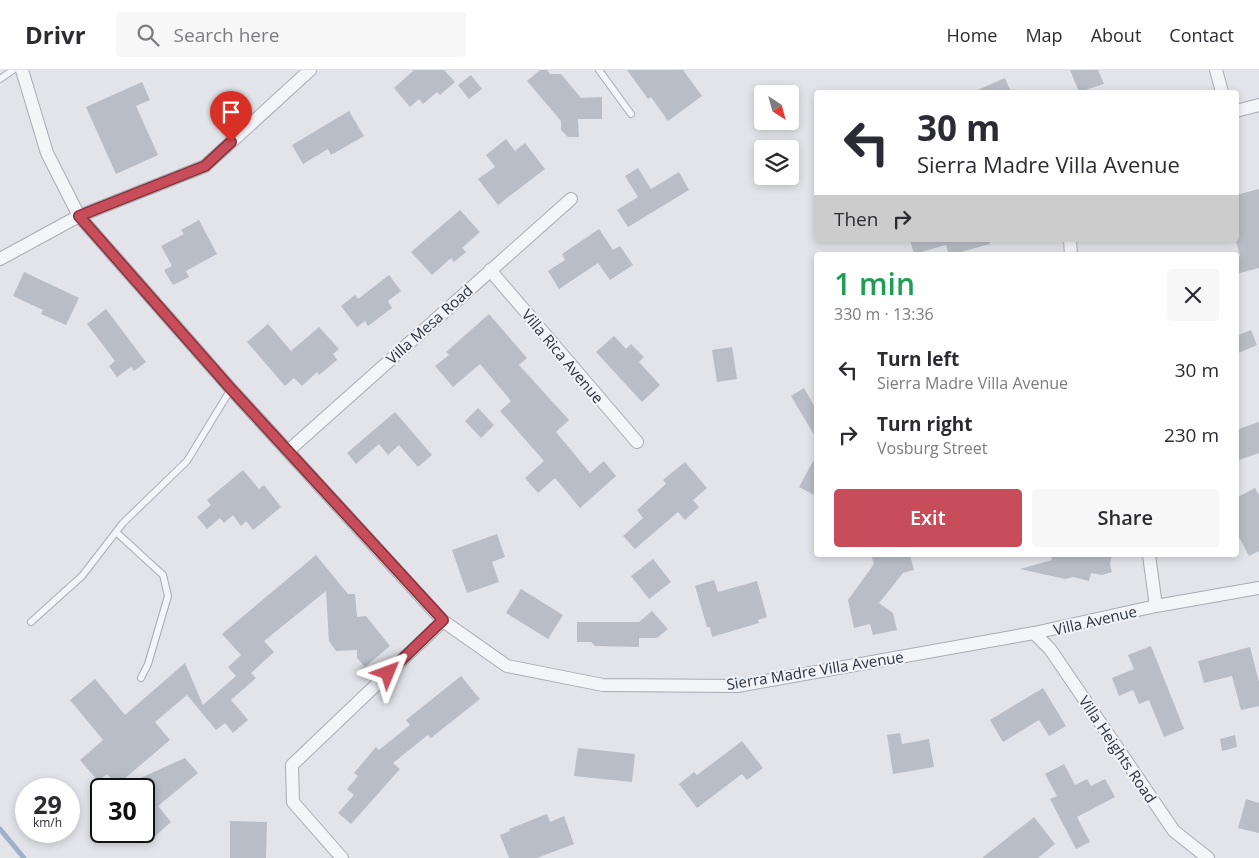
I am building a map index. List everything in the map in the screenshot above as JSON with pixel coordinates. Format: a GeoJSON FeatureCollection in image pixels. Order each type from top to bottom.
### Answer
{"type":"FeatureCollection","features":[{"type":"Feature","properties":{"kind":"street","name":"Sierra Madre Villa Avenue"},"geometry":{"type":"LineString","coordinates":[[22,70],[47,153],[79,216],[231,389],[443,620],[506,666],[602,685],[737,686],[1034,633]]}},
{"type":"Feature","properties":{"kind":"street"},"geometry":{"type":"LineString","coordinates":[[0,259],[79,216],[205,166],[310,70]]}},
{"type":"Feature","properties":{"kind":"street"},"geometry":{"type":"LineString","coordinates":[[1216,70],[1221,90]]}},
{"type":"Feature","properties":{"kind":"street"},"geometry":{"type":"LineString","coordinates":[[1239,110],[1259,105]]}},
{"type":"Feature","properties":{"kind":"street","name":"Villa Mesa Road"},"geometry":{"type":"LineString","coordinates":[[288,450],[571,199]]}},
{"type":"Feature","properties":{"kind":"street","name":"Villa Rica Avenue"},"geometry":{"type":"LineString","coordinates":[[490,270],[636,442]]}},
{"type":"Feature","properties":{"kind":"street"},"geometry":{"type":"LineString","coordinates":[[1150,557],[1156,606],[1259,588]]}},
{"type":"Feature","properties":{"kind":"street","name":"Villa Avenue"},"geometry":{"type":"LineString","coordinates":[[1034,633],[1156,606]]}},
{"type":"Feature","properties":{"kind":"street"},"geometry":{"type":"LineString","coordinates":[[342,858],[293,802],[292,765],[443,620]]}},
{"type":"Feature","properties":{"kind":"street","name":"Villa Heights Road"},"geometry":{"type":"LineString","coordinates":[[1034,633],[1050,649],[1174,831],[1208,858]]}},
{"type":"Feature","properties":{"kind":"lane"},"geometry":{"type":"LineString","coordinates":[[0,78],[13,70]]}},
{"type":"Feature","properties":{"kind":"lane"},"geometry":{"type":"LineString","coordinates":[[599,70],[631,114]]}},
{"type":"Feature","properties":{"kind":"lane"},"geometry":{"type":"LineString","coordinates":[[31,622],[82,576],[122,523],[187,461],[231,389]]}},
{"type":"Feature","properties":{"kind":"lane"},"geometry":{"type":"LineString","coordinates":[[116,532],[163,575],[168,596],[148,664],[141,678]]}},
{"type":"Feature","properties":{"kind":"building"},"geometry":{"type":"Polygon","coordinates":[[[414,70],[444,70],[455,82],[440,95],[437,92],[423,104],[419,99],[410,107],[394,88],[414,70]]]}},
{"type":"Feature","properties":{"kind":"building"},"geometry":{"type":"Polygon","coordinates":[[[540,70],[547,70],[550,74],[561,74],[581,98],[602,97],[602,119],[578,119],[579,137],[568,137],[561,130],[561,121],[527,81],[540,70]]]}},
{"type":"Feature","properties":{"kind":"building"},"geometry":{"type":"Polygon","coordinates":[[[627,70],[683,70],[702,96],[668,121],[651,97],[648,99],[627,70]]]}},
{"type":"Feature","properties":{"kind":"building"},"geometry":{"type":"Polygon","coordinates":[[[1070,70],[1098,70],[1104,84],[1085,90],[1078,90],[1070,70]]]}},
{"type":"Feature","properties":{"kind":"building"},"geometry":{"type":"Polygon","coordinates":[[[471,75],[482,89],[469,99],[458,85],[471,75]]]}},
{"type":"Feature","properties":{"kind":"building"},"geometry":{"type":"Polygon","coordinates":[[[1005,78],[1010,90],[978,90],[1005,78]]]}},
{"type":"Feature","properties":{"kind":"building"},"geometry":{"type":"Polygon","coordinates":[[[142,82],[150,100],[136,106],[158,155],[116,174],[86,107],[142,82]]]}},
{"type":"Feature","properties":{"kind":"building"},"geometry":{"type":"Polygon","coordinates":[[[349,111],[364,136],[331,155],[328,149],[303,164],[292,145],[349,111]]]}},
{"type":"Feature","properties":{"kind":"building"},"geometry":{"type":"Polygon","coordinates":[[[506,139],[515,151],[525,143],[545,169],[498,205],[478,179],[495,167],[486,155],[506,139]]]}},
{"type":"Feature","properties":{"kind":"building"},"geometry":{"type":"Polygon","coordinates":[[[638,168],[651,189],[679,172],[689,190],[628,227],[617,210],[638,197],[625,176],[638,168]]]}},
{"type":"Feature","properties":{"kind":"building"},"geometry":{"type":"Polygon","coordinates":[[[1259,189],[1259,268],[1239,273],[1240,256],[1236,242],[1239,242],[1239,194],[1259,189]]]}},
{"type":"Feature","properties":{"kind":"building"},"geometry":{"type":"Polygon","coordinates":[[[460,210],[480,232],[462,248],[466,252],[454,262],[451,258],[432,275],[411,252],[460,210]]]}},
{"type":"Feature","properties":{"kind":"building"},"geometry":{"type":"Polygon","coordinates":[[[199,220],[217,254],[186,271],[189,277],[173,285],[164,270],[172,266],[161,246],[184,234],[181,230],[199,220]]]}},
{"type":"Feature","properties":{"kind":"building"},"geometry":{"type":"Polygon","coordinates":[[[599,229],[613,250],[620,246],[633,265],[610,280],[598,263],[559,289],[548,271],[565,260],[562,254],[599,229]]]}},
{"type":"Feature","properties":{"kind":"building"},"geometry":{"type":"Polygon","coordinates":[[[911,242],[990,242],[990,244],[961,252],[948,252],[946,245],[921,252],[913,252],[911,242]]]}},
{"type":"Feature","properties":{"kind":"building"},"geometry":{"type":"Polygon","coordinates":[[[24,272],[79,298],[66,325],[41,314],[43,310],[13,296],[24,272]]]}},
{"type":"Feature","properties":{"kind":"building"},"geometry":{"type":"Polygon","coordinates":[[[389,275],[401,291],[388,301],[392,308],[368,326],[365,321],[357,327],[341,306],[355,295],[358,299],[389,275]]]}},
{"type":"Feature","properties":{"kind":"building"},"geometry":{"type":"Polygon","coordinates":[[[106,309],[146,362],[134,371],[131,367],[117,377],[109,366],[115,361],[87,324],[106,309]]]}},
{"type":"Feature","properties":{"kind":"building"},"geometry":{"type":"Polygon","coordinates":[[[489,314],[527,358],[519,365],[569,420],[556,432],[590,473],[604,461],[616,476],[580,508],[555,478],[538,493],[525,478],[544,461],[500,411],[511,401],[480,364],[453,387],[435,366],[449,355],[446,352],[489,314]]]}},
{"type":"Feature","properties":{"kind":"building"},"geometry":{"type":"Polygon","coordinates":[[[268,324],[291,351],[319,327],[339,349],[333,354],[337,360],[319,375],[317,372],[302,386],[294,378],[285,386],[247,342],[268,324]]]}},
{"type":"Feature","properties":{"kind":"building"},"geometry":{"type":"Polygon","coordinates":[[[1251,330],[1257,345],[1239,353],[1239,335],[1251,330]]]}},
{"type":"Feature","properties":{"kind":"building"},"geometry":{"type":"Polygon","coordinates":[[[614,336],[626,349],[631,344],[644,357],[639,362],[660,385],[642,402],[596,352],[614,336]]]}},
{"type":"Feature","properties":{"kind":"building"},"geometry":{"type":"Polygon","coordinates":[[[732,347],[737,379],[717,382],[712,350],[732,347]]]}},
{"type":"Feature","properties":{"kind":"building"},"geometry":{"type":"Polygon","coordinates":[[[804,388],[814,406],[814,435],[791,396],[804,388]]]}},
{"type":"Feature","properties":{"kind":"building"},"geometry":{"type":"Polygon","coordinates":[[[478,408],[494,425],[481,438],[465,421],[478,408]]]}},
{"type":"Feature","properties":{"kind":"building"},"geometry":{"type":"Polygon","coordinates":[[[395,412],[432,455],[418,467],[399,445],[388,455],[379,444],[356,464],[347,453],[395,412]]]}},
{"type":"Feature","properties":{"kind":"building"},"geometry":{"type":"Polygon","coordinates":[[[1259,422],[1259,453],[1239,460],[1239,429],[1259,422]]]}},
{"type":"Feature","properties":{"kind":"building"},"geometry":{"type":"Polygon","coordinates":[[[814,460],[814,495],[799,487],[814,460]]]}},
{"type":"Feature","properties":{"kind":"building"},"geometry":{"type":"Polygon","coordinates":[[[685,462],[707,488],[693,500],[699,507],[685,520],[678,512],[635,549],[623,536],[643,518],[637,510],[666,484],[663,480],[685,462]]]}},
{"type":"Feature","properties":{"kind":"building"},"geometry":{"type":"Polygon","coordinates":[[[243,470],[259,489],[264,485],[281,507],[253,530],[246,521],[241,526],[233,515],[224,523],[220,518],[207,529],[197,517],[211,505],[207,500],[243,470]]]}},
{"type":"Feature","properties":{"kind":"building"},"geometry":{"type":"Polygon","coordinates":[[[1255,488],[1259,495],[1259,551],[1249,556],[1239,540],[1239,496],[1255,488]]]}},
{"type":"Feature","properties":{"kind":"building"},"geometry":{"type":"Polygon","coordinates":[[[497,534],[505,557],[492,562],[499,582],[467,593],[452,550],[497,534]]]}},
{"type":"Feature","properties":{"kind":"building"},"geometry":{"type":"Polygon","coordinates":[[[316,555],[348,594],[355,594],[357,617],[366,616],[390,646],[365,667],[357,658],[357,650],[336,651],[329,641],[326,591],[264,641],[274,652],[251,673],[256,678],[231,700],[248,720],[233,733],[225,723],[216,730],[187,695],[155,722],[170,740],[125,778],[111,778],[107,774],[102,778],[95,778],[80,760],[103,740],[70,700],[95,679],[125,715],[185,663],[203,705],[236,676],[228,667],[241,655],[222,634],[316,555]]]}},
{"type":"Feature","properties":{"kind":"building"},"geometry":{"type":"Polygon","coordinates":[[[872,557],[911,557],[914,570],[903,573],[879,603],[893,613],[897,630],[873,635],[870,624],[854,628],[848,600],[874,564],[872,557]]]}},
{"type":"Feature","properties":{"kind":"building"},"geometry":{"type":"Polygon","coordinates":[[[1051,557],[1112,557],[1110,564],[1112,572],[1102,575],[1091,573],[1089,581],[1073,577],[1065,579],[1020,569],[1052,560],[1051,557]]]}},
{"type":"Feature","properties":{"kind":"building"},"geometry":{"type":"Polygon","coordinates":[[[653,559],[671,582],[649,599],[631,576],[653,559]]]}},
{"type":"Feature","properties":{"kind":"building"},"geometry":{"type":"Polygon","coordinates":[[[714,580],[718,592],[757,581],[767,617],[758,620],[759,623],[712,637],[710,627],[707,627],[695,586],[714,580]]]}},
{"type":"Feature","properties":{"kind":"building"},"geometry":{"type":"Polygon","coordinates":[[[521,589],[563,615],[548,639],[506,613],[521,589]]]}},
{"type":"Feature","properties":{"kind":"building"},"geometry":{"type":"Polygon","coordinates":[[[652,611],[668,629],[657,638],[639,638],[639,647],[595,646],[591,642],[577,642],[577,622],[639,622],[652,611]]]}},
{"type":"Feature","properties":{"kind":"building"},"geometry":{"type":"Polygon","coordinates":[[[1151,646],[1184,729],[1164,737],[1149,700],[1139,704],[1133,690],[1119,696],[1112,678],[1134,669],[1128,655],[1151,646]]]}},
{"type":"Feature","properties":{"kind":"building"},"geometry":{"type":"Polygon","coordinates":[[[1250,647],[1259,682],[1259,706],[1241,710],[1232,676],[1204,683],[1198,661],[1250,647]]]}},
{"type":"Feature","properties":{"kind":"building"},"geometry":{"type":"Polygon","coordinates":[[[461,676],[480,699],[431,738],[428,735],[393,763],[400,769],[351,824],[338,813],[354,795],[347,789],[358,776],[354,773],[376,747],[379,750],[410,725],[406,720],[461,676]]]}},
{"type":"Feature","properties":{"kind":"building"},"geometry":{"type":"Polygon","coordinates":[[[1043,688],[1066,726],[1049,736],[1039,720],[1003,742],[990,720],[1043,688]]]}},
{"type":"Feature","properties":{"kind":"building"},"geometry":{"type":"Polygon","coordinates":[[[900,733],[902,744],[929,739],[934,767],[893,774],[887,735],[900,733]]]}},
{"type":"Feature","properties":{"kind":"building"},"geometry":{"type":"Polygon","coordinates":[[[1235,735],[1237,747],[1222,751],[1220,739],[1235,735]]]}},
{"type":"Feature","properties":{"kind":"building"},"geometry":{"type":"Polygon","coordinates":[[[742,741],[763,768],[747,780],[742,774],[697,808],[679,784],[694,772],[697,775],[742,741]]]}},
{"type":"Feature","properties":{"kind":"building"},"geometry":{"type":"Polygon","coordinates":[[[578,748],[635,754],[632,782],[574,776],[578,748]]]}},
{"type":"Feature","properties":{"kind":"building"},"geometry":{"type":"Polygon","coordinates":[[[185,758],[198,773],[158,806],[171,822],[155,836],[155,778],[140,778],[185,758]]]}},
{"type":"Feature","properties":{"kind":"building"},"geometry":{"type":"Polygon","coordinates":[[[1064,764],[1075,785],[1087,779],[1091,786],[1105,779],[1115,797],[1077,817],[1090,842],[1076,849],[1050,799],[1057,796],[1045,774],[1064,764]]]}},
{"type":"Feature","properties":{"kind":"building"},"geometry":{"type":"Polygon","coordinates":[[[1246,799],[1259,803],[1259,833],[1238,828],[1246,799]]]}},
{"type":"Feature","properties":{"kind":"building"},"geometry":{"type":"Polygon","coordinates":[[[547,814],[550,822],[564,816],[574,844],[537,858],[509,858],[500,835],[510,831],[509,829],[547,814]]]}},
{"type":"Feature","properties":{"kind":"building"},"geometry":{"type":"Polygon","coordinates":[[[1034,817],[1055,844],[1038,858],[982,858],[1034,817]]]}},
{"type":"Feature","properties":{"kind":"building"},"geometry":{"type":"Polygon","coordinates":[[[230,821],[267,822],[266,858],[230,858],[230,821]]]}},
{"type":"Feature","properties":{"kind":"waterway"},"geometry":{"type":"LineString","coordinates":[[0,829],[24,858]]}},
{"type":"Feature","properties":{"kind":"route"},"geometry":{"type":"LineString","coordinates":[[231,142],[205,166],[79,216],[231,389],[443,620],[388,673]]}}]}
